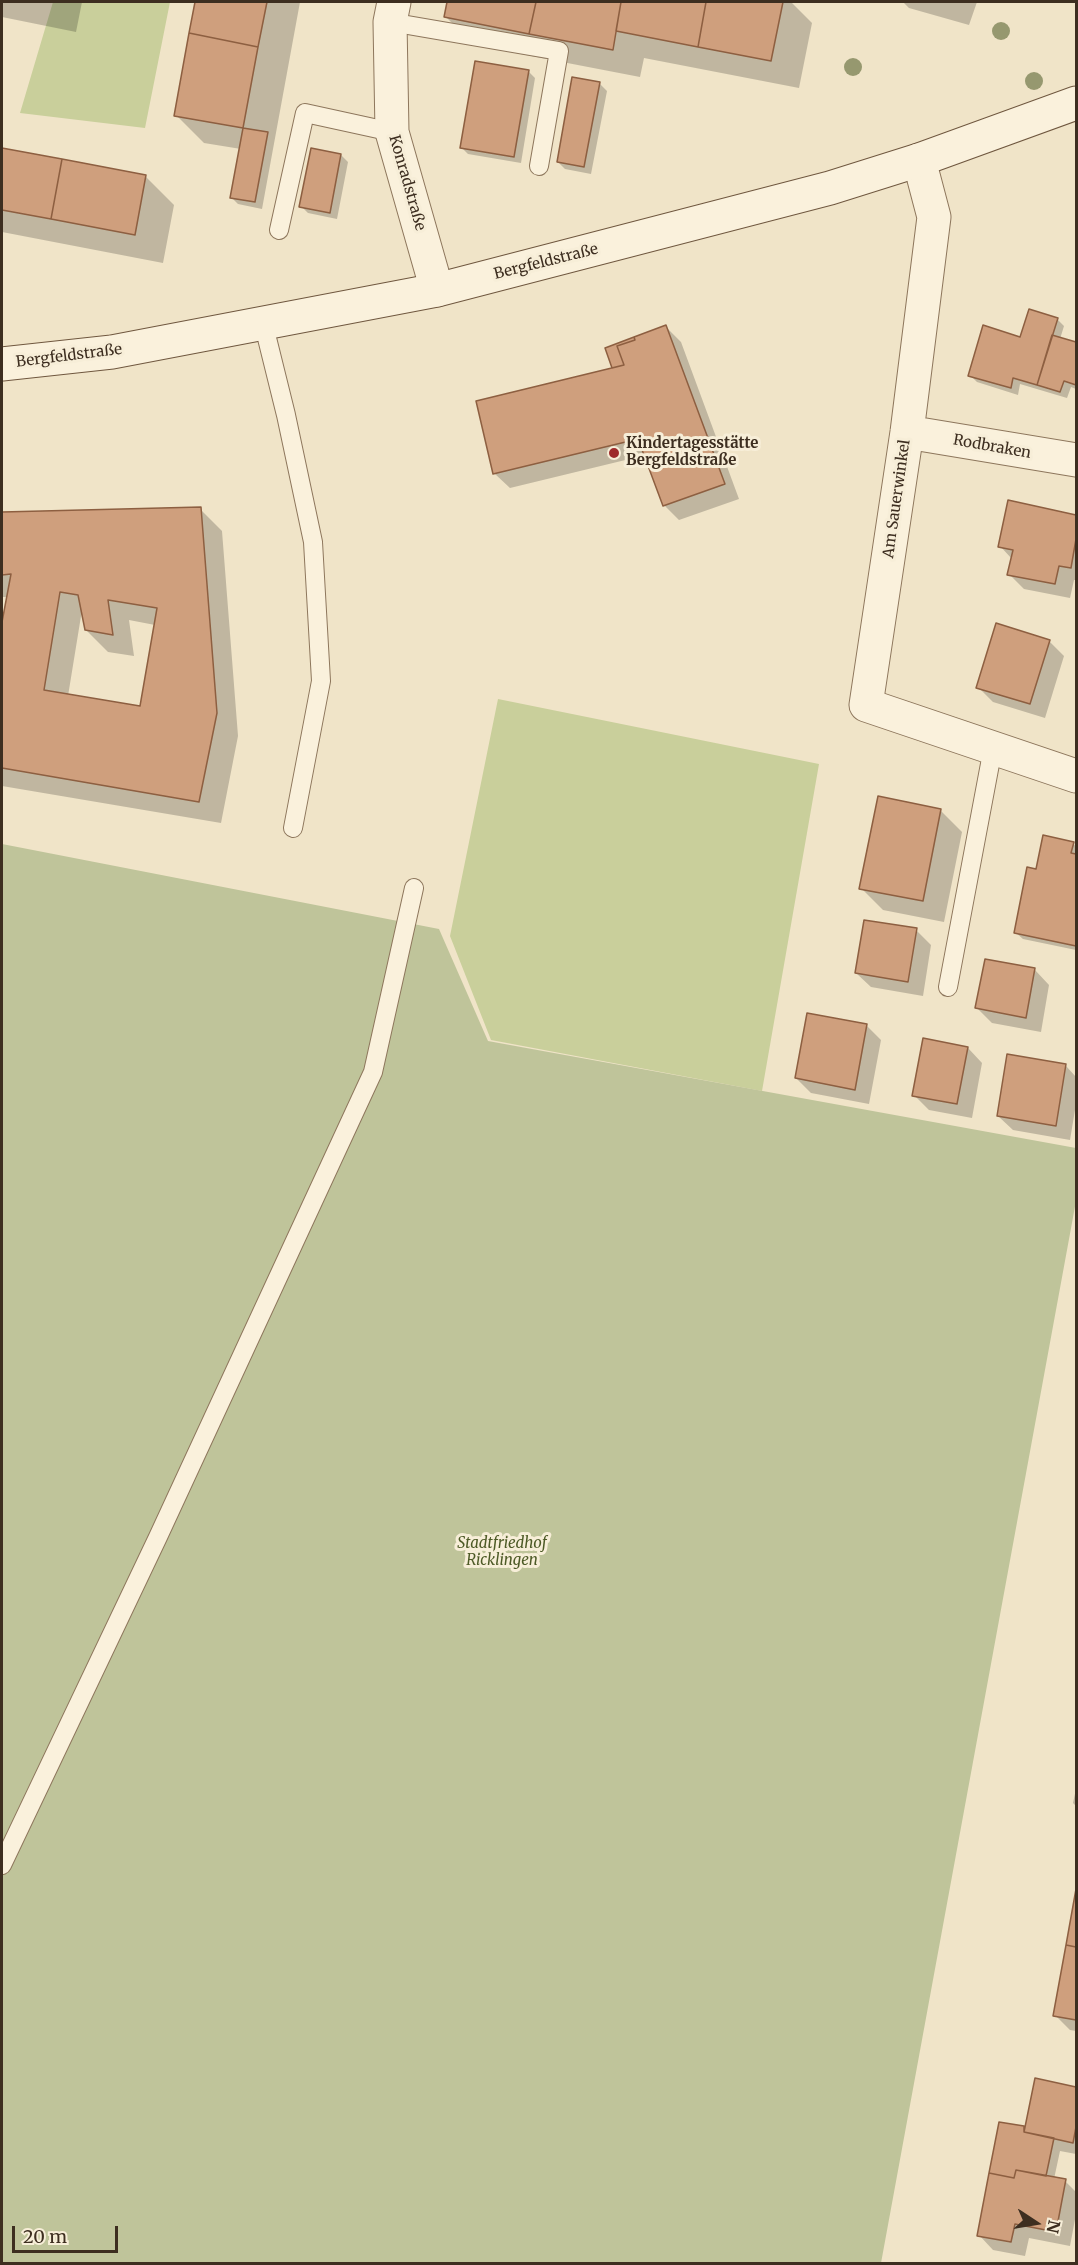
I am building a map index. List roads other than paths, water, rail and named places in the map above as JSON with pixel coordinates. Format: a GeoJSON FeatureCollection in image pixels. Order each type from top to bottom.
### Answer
{"type":"FeatureCollection","features":[{"type":"Feature","properties":{"kind":"street","name":"Konradstraße"},"geometry":{"type":"LineString","coordinates":[[392,12],[392,132],[437,290]]}},
{"type":"Feature","properties":{"kind":"street","name":"Bergfeldstraße"},"geometry":{"type":"LineString","coordinates":[[2,364],[112,352],[437,290],[830,189],[1077,104]]}},
{"type":"Feature","properties":{"kind":"street","name":"Am Sauerwinkel"},"geometry":{"type":"LineString","coordinates":[[919,160],[934,217],[907,432],[866,705],[1077,776]]}},
{"type":"Feature","properties":{"kind":"street","name":"Rodbraken"},"geometry":{"type":"LineString","coordinates":[[907,432],[1077,460]]}},
{"type":"Feature","properties":{"kind":"lane"},"geometry":{"type":"LineString","coordinates":[[392,12],[559,51],[539,166]]}},
{"type":"Feature","properties":{"kind":"lane"},"geometry":{"type":"LineString","coordinates":[[279,230],[304,113],[392,132]]}},
{"type":"Feature","properties":{"kind":"lane"},"geometry":{"type":"LineString","coordinates":[[263,322],[286,415],[313,542],[321,681],[293,828]]}},
{"type":"Feature","properties":{"kind":"lane"},"geometry":{"type":"LineString","coordinates":[[948,987],[993,748]]}},
{"type":"Feature","properties":{"kind":"lane"},"geometry":{"type":"LineString","coordinates":[[2,1865],[158,1537],[373,1072],[414,888]]}},
{"type":"Feature","properties":{"kind":"place","name":"Kindertagesstätte Bergfeldstraße"},"geometry":{"type":"Point","coordinates":[614,453]}},
{"type":"Feature","properties":{"kind":"park label","name":"Stadtfriedhof Ricklingen"},"geometry":{"type":"Point","coordinates":[502,1552]}}]}
